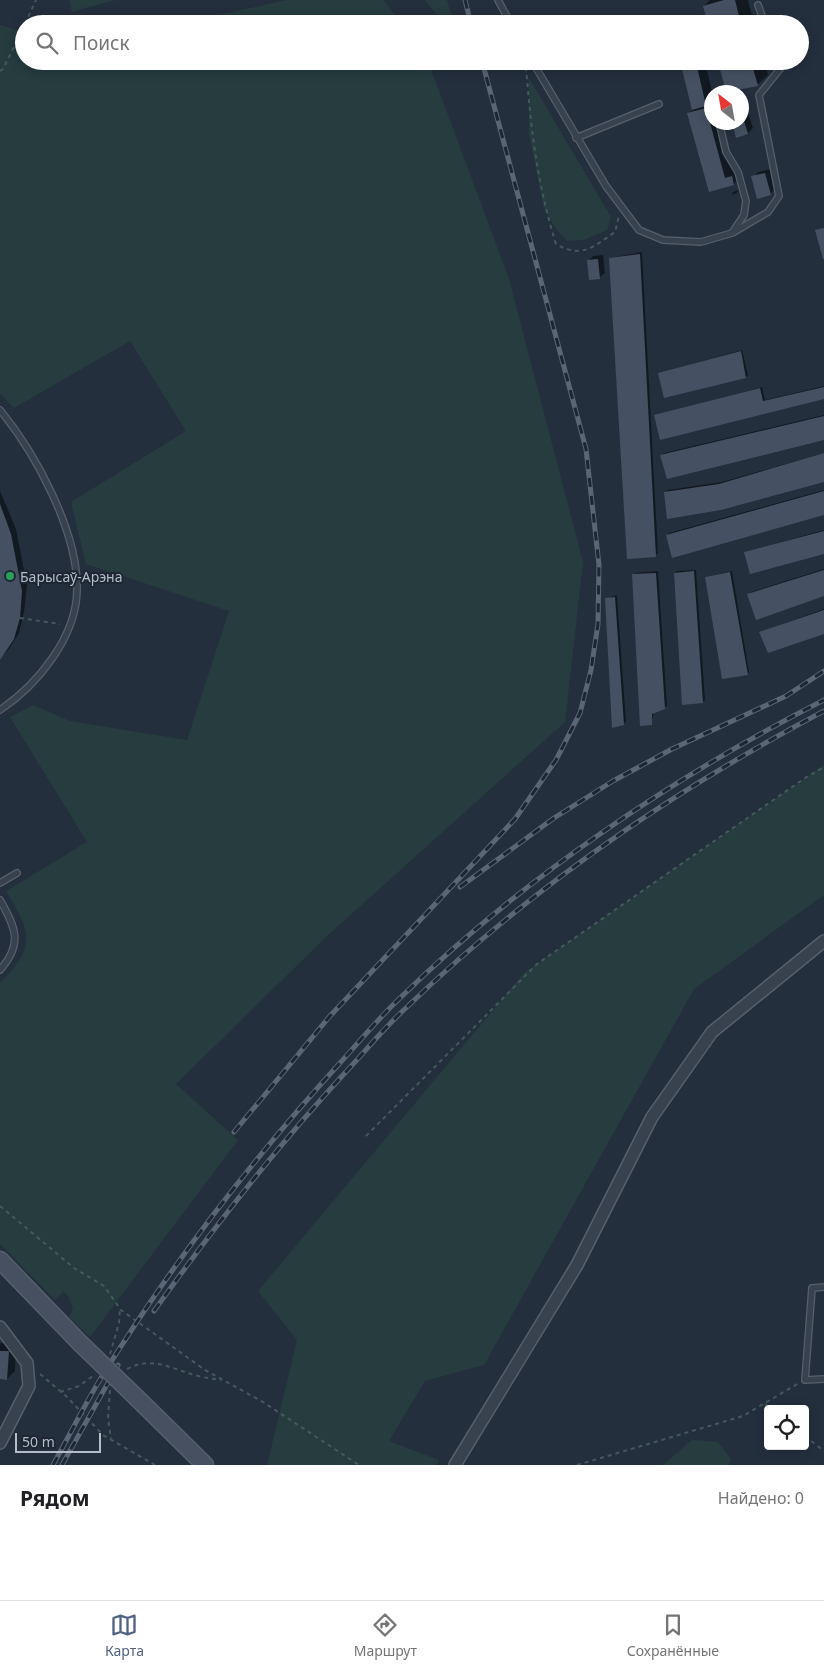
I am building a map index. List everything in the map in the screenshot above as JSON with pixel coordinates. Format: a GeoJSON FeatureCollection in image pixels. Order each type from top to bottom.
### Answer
{"type":"FeatureCollection","features":[{"type":"Feature","properties":{"kind":"street"},"geometry":{"type":"LineString","coordinates":[[456,1465],[577,1265],[652,1117],[712,1032],[824,941]]}},
{"type":"Feature","properties":{"kind":"street"},"geometry":{"type":"LineString","coordinates":[[0,1260],[80,1343],[205,1465]]}},
{"type":"Feature","properties":{"kind":"street"},"geometry":{"type":"LineString","coordinates":[[0,1327],[27,1363],[29,1386],[0,1443]]}},
{"type":"Feature","properties":{"kind":"lane"},"geometry":{"type":"LineString","coordinates":[[498,0],[506,15]]}},
{"type":"Feature","properties":{"kind":"lane"},"geometry":{"type":"LineString","coordinates":[[758,5],[761,15]]}},
{"type":"Feature","properties":{"kind":"lane"},"geometry":{"type":"LineString","coordinates":[[537,70],[576,138],[639,230],[662,240],[701,242],[732,233],[768,212],[779,196],[759,95],[779,70]]}},
{"type":"Feature","properties":{"kind":"lane"},"geometry":{"type":"LineString","coordinates":[[576,138],[658,104]]}},
{"type":"Feature","properties":{"kind":"lane"},"geometry":{"type":"LineString","coordinates":[[721,130],[726,152],[738,172],[746,201],[744,215],[732,233]]}},
{"type":"Feature","properties":{"kind":"lane"},"geometry":{"type":"LineString","coordinates":[[0,410],[33,458],[64,521],[77,590],[68,631],[52,659],[40,676],[0,710]]}},
{"type":"Feature","properties":{"kind":"lane"},"geometry":{"type":"LineString","coordinates":[[0,884],[17,873]]}},
{"type":"Feature","properties":{"kind":"lane"},"geometry":{"type":"LineString","coordinates":[[0,900],[10,918],[15,933],[15,945],[9,959],[0,970]]}},
{"type":"Feature","properties":{"kind":"lane"},"geometry":{"type":"LineString","coordinates":[[824,1287],[812,1288],[805,1380],[824,1379]]}},
{"type":"Feature","properties":{"kind":"path"},"geometry":{"type":"LineString","coordinates":[[29,15],[36,0]]}},
{"type":"Feature","properties":{"kind":"path"},"geometry":{"type":"LineString","coordinates":[[0,71],[3,69],[15,44]]}},
{"type":"Feature","properties":{"kind":"path"},"geometry":{"type":"LineString","coordinates":[[526,70],[534,154],[543,204],[556,244],[568,251],[586,251],[615,232],[622,207]]}},
{"type":"Feature","properties":{"kind":"path"},"geometry":{"type":"LineString","coordinates":[[20,618],[60,624]]}},
{"type":"Feature","properties":{"kind":"path"},"geometry":{"type":"LineString","coordinates":[[366,1136],[537,964],[805,778],[824,768]]}},
{"type":"Feature","properties":{"kind":"path"},"geometry":{"type":"LineString","coordinates":[[0,1206],[74,1268],[104,1286],[121,1310],[205,1370],[263,1402],[360,1465]]}},
{"type":"Feature","properties":{"kind":"path"},"geometry":{"type":"LineString","coordinates":[[27,1363],[66,1396],[103,1435],[155,1465]]}},
{"type":"Feature","properties":{"kind":"path"},"geometry":{"type":"LineString","coordinates":[[125,1371],[148,1363],[164,1364],[197,1376],[224,1380]]}},
{"type":"Feature","properties":{"kind":"path"},"geometry":{"type":"LineString","coordinates":[[577,1465],[743,1416],[805,1380]]}},
{"type":"Feature","properties":{"kind":"path"},"geometry":{"type":"LineString","coordinates":[[111,1440],[109,1393],[113,1386]]}},
{"type":"Feature","properties":{"kind":"path"},"geometry":{"type":"LineString","coordinates":[[809,1439],[824,1451]]}},
{"type":"Feature","properties":{"kind":"green space"},"geometry":{"type":"Polygon","coordinates":[[[69,0],[115,0],[72,12],[69,0]]]}},
{"type":"Feature","properties":{"kind":"green space"},"geometry":{"type":"Polygon","coordinates":[[[286,0],[383,0],[396,15],[219,15],[286,0]]]}},
{"type":"Feature","properties":{"kind":"green space"},"geometry":{"type":"Polygon","coordinates":[[[424,0],[447,0],[451,15],[437,15],[424,0]]]}},
{"type":"Feature","properties":{"kind":"green space"},"geometry":{"type":"Polygon","coordinates":[[[0,25],[15,29],[15,70],[431,70],[509,279],[583,562],[565,722],[326,937],[176,1084],[238,1140],[90,1337],[69,1317],[73,1309],[68,1296],[63,1292],[55,1300],[0,1244],[0,983],[20,959],[25,948],[26,939],[21,917],[6,891],[87,842],[10,717],[33,705],[70,721],[187,740],[229,611],[86,564],[71,502],[186,431],[130,341],[14,408],[0,394],[0,25]]]}},
{"type":"Feature","properties":{"kind":"green space"},"geometry":{"type":"Polygon","coordinates":[[[529,78],[611,217],[607,230],[584,240],[567,241],[556,229],[544,209],[529,134],[529,78]]]}},
{"type":"Feature","properties":{"kind":"green space"},"geometry":{"type":"Polygon","coordinates":[[[824,765],[824,895],[694,989],[484,1365],[425,1381],[389,1441],[439,1460],[437,1465],[267,1465],[297,1340],[258,1291],[524,973],[824,765]]]}},
{"type":"Feature","properties":{"kind":"green space"},"geometry":{"type":"Polygon","coordinates":[[[692,1440],[718,1442],[731,1459],[730,1465],[663,1465],[692,1440]]]}},
{"type":"Feature","properties":{"kind":"building"},"geometry":{"type":"Polygon","coordinates":[[[724,0],[735,0],[739,15],[706,15],[703,6],[724,0]]]}},
{"type":"Feature","properties":{"kind":"building"},"geometry":{"type":"Polygon","coordinates":[[[682,70],[698,70],[704,97],[704,107],[692,110],[682,70]]]}},
{"type":"Feature","properties":{"kind":"building"},"geometry":{"type":"Polygon","coordinates":[[[720,70],[754,70],[758,86],[749,88],[749,85],[724,85],[720,70]]]}},
{"type":"Feature","properties":{"kind":"building"},"geometry":{"type":"Polygon","coordinates":[[[704,109],[704,130],[712,130],[725,178],[732,176],[734,185],[709,192],[687,113],[704,109]]]}},
{"type":"Feature","properties":{"kind":"building"},"geometry":{"type":"Polygon","coordinates":[[[734,130],[747,130],[748,134],[736,138],[734,130]]]}},
{"type":"Feature","properties":{"kind":"building"},"geometry":{"type":"Polygon","coordinates":[[[765,173],[771,195],[757,199],[751,176],[765,173]]]}},
{"type":"Feature","properties":{"kind":"building"},"geometry":{"type":"Polygon","coordinates":[[[824,228],[824,259],[823,259],[815,230],[824,228]]]}},
{"type":"Feature","properties":{"kind":"building"},"geometry":{"type":"Polygon","coordinates":[[[640,254],[656,557],[627,559],[609,258],[640,254]]]}},
{"type":"Feature","properties":{"kind":"building"},"geometry":{"type":"Polygon","coordinates":[[[598,259],[600,279],[589,280],[587,260],[598,259]]]}},
{"type":"Feature","properties":{"kind":"building"},"geometry":{"type":"Polygon","coordinates":[[[741,351],[746,378],[664,398],[658,373],[741,351]]]}},
{"type":"Feature","properties":{"kind":"building"},"geometry":{"type":"Polygon","coordinates":[[[824,387],[824,399],[660,440],[654,415],[760,388],[763,401],[824,387]]]}},
{"type":"Feature","properties":{"kind":"building"},"geometry":{"type":"Polygon","coordinates":[[[824,416],[824,440],[667,479],[660,455],[824,416]]]}},
{"type":"Feature","properties":{"kind":"building"},"geometry":{"type":"Polygon","coordinates":[[[824,453],[824,482],[721,510],[667,519],[664,492],[719,484],[824,453]]]}},
{"type":"Feature","properties":{"kind":"building"},"geometry":{"type":"Polygon","coordinates":[[[824,491],[824,515],[672,558],[666,535],[824,491]]]}},
{"type":"Feature","properties":{"kind":"building","name":"Барысаў-Арэна"},"geometry":{"type":"Polygon","coordinates":[[[0,504],[11,534],[22,591],[20,618],[14,639],[0,660],[0,504]]]}},
{"type":"Feature","properties":{"kind":"building"},"geometry":{"type":"Polygon","coordinates":[[[824,531],[824,554],[750,574],[744,552],[824,531]]]}},
{"type":"Feature","properties":{"kind":"building"},"geometry":{"type":"Polygon","coordinates":[[[824,570],[824,596],[756,620],[747,594],[824,570]]]}},
{"type":"Feature","properties":{"kind":"building"},"geometry":{"type":"Polygon","coordinates":[[[694,571],[703,703],[682,705],[674,573],[694,571]]]}},
{"type":"Feature","properties":{"kind":"building"},"geometry":{"type":"Polygon","coordinates":[[[730,572],[748,675],[722,679],[705,577],[730,572]]]}},
{"type":"Feature","properties":{"kind":"building"},"geometry":{"type":"Polygon","coordinates":[[[656,573],[665,709],[652,714],[652,725],[640,726],[632,574],[656,573]]]}},
{"type":"Feature","properties":{"kind":"building"},"geometry":{"type":"Polygon","coordinates":[[[615,597],[624,725],[612,728],[605,598],[615,597]]]}},
{"type":"Feature","properties":{"kind":"building"},"geometry":{"type":"Polygon","coordinates":[[[824,610],[824,634],[768,653],[759,632],[824,610]]]}},
{"type":"Feature","properties":{"kind":"building"},"geometry":{"type":"Polygon","coordinates":[[[0,1351],[9,1351],[7,1380],[0,1379],[0,1351]]]}},
{"type":"Feature","properties":{"kind":"railway"},"geometry":{"type":"LineString","coordinates":[[465,0],[469,15]]}},
{"type":"Feature","properties":{"kind":"railway"},"geometry":{"type":"LineString","coordinates":[[234,1132],[330,1016],[515,819],[556,760],[580,713],[591,670],[598,624],[599,565],[586,449],[484,70]]}},
{"type":"Feature","properties":{"kind":"railway"},"geometry":{"type":"LineString","coordinates":[[460,887],[554,818],[613,781],[672,749],[786,696],[824,671]]}},
{"type":"Feature","properties":{"kind":"railway"},"geometry":{"type":"LineString","coordinates":[[53,1465],[101,1378],[127,1336],[183,1255],[274,1138],[391,1007],[446,955],[495,913],[600,834],[711,762],[824,700]]}},
{"type":"Feature","properties":{"kind":"railway"},"geometry":{"type":"LineString","coordinates":[[154,1311],[201,1246],[276,1152],[387,1026],[455,963],[504,921],[606,844],[713,774],[824,711]]}},
{"type":"Feature","properties":{"kind":"railway"},"geometry":{"type":"LineString","coordinates":[[62,1465],[118,1365]]}},
{"type":"Feature","properties":{"kind":"place","name":"Барысаў-Арэна"},"geometry":{"type":"Point","coordinates":[10,576]}}]}
